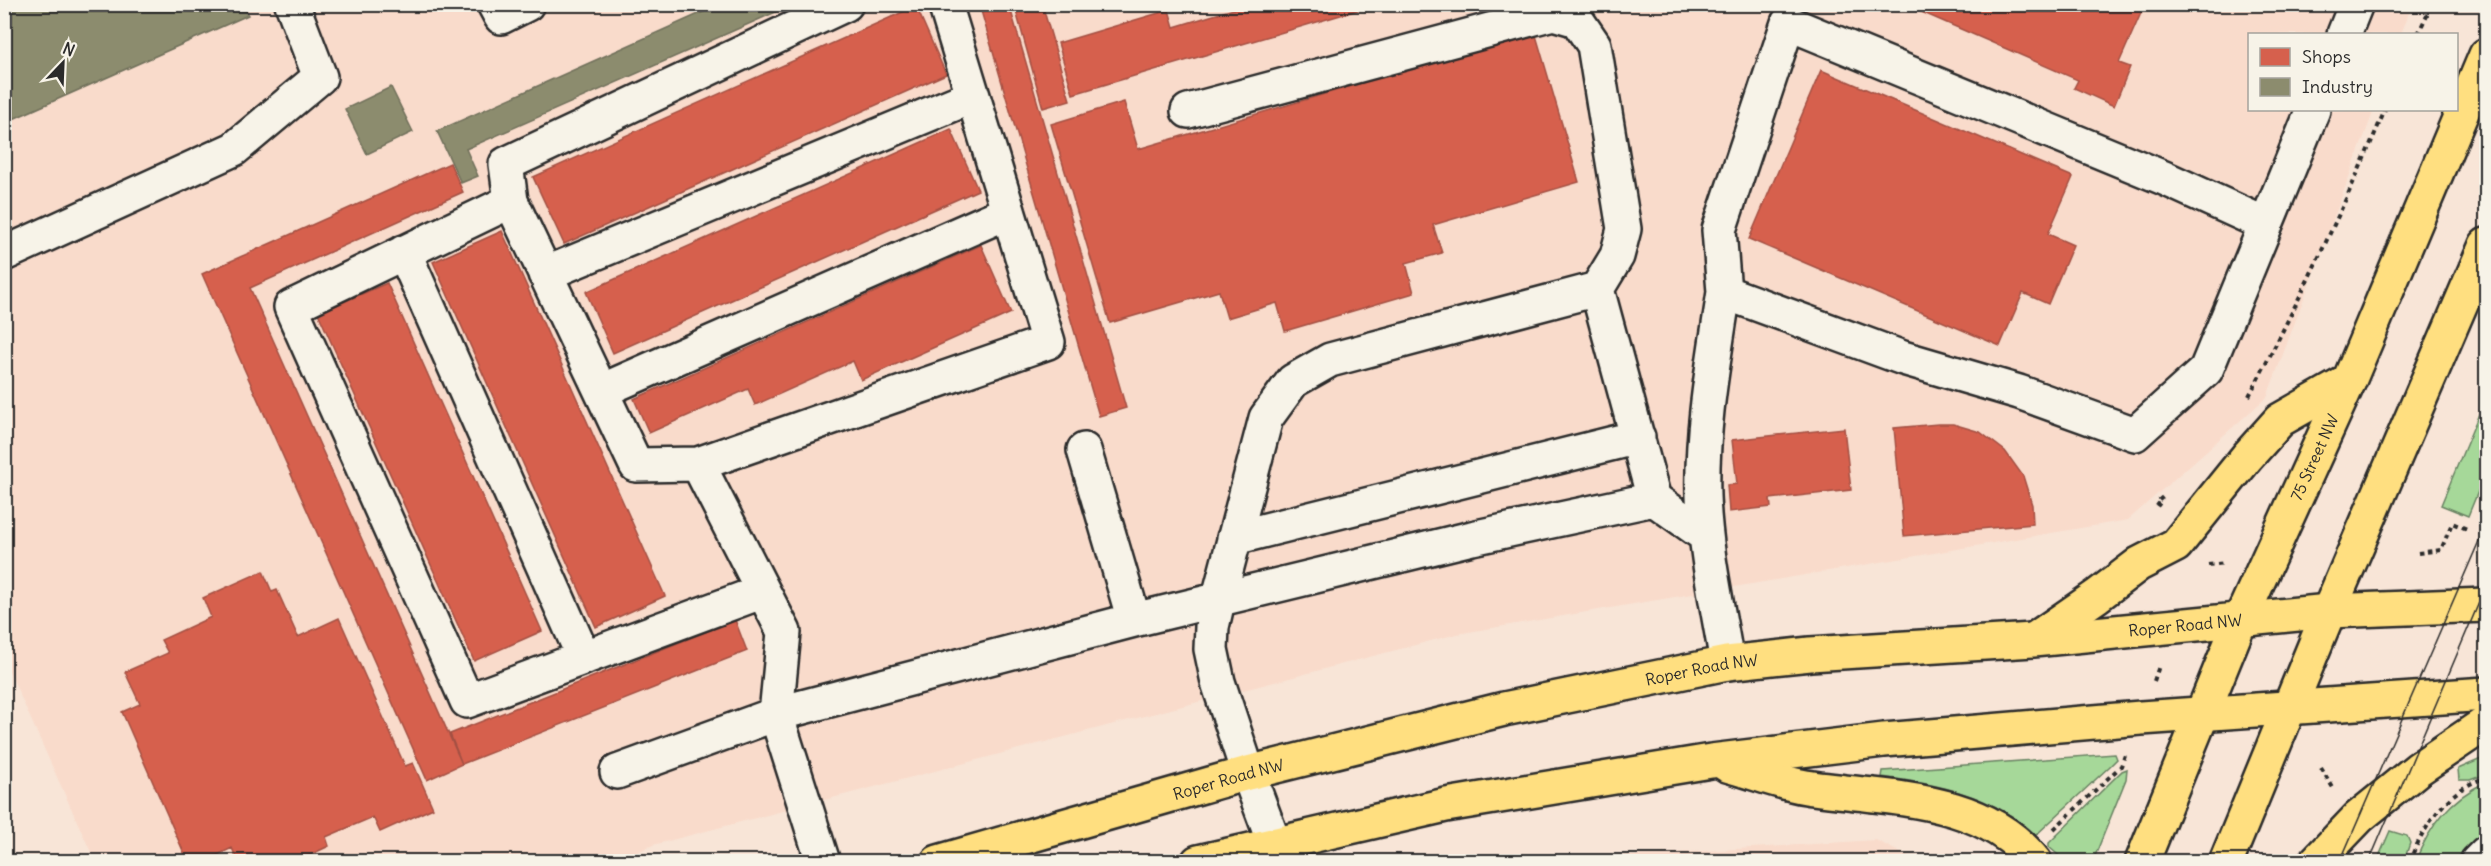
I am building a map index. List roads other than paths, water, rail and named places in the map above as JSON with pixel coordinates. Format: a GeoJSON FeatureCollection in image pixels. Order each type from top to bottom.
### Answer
{"type":"FeatureCollection","features":[{"type":"Feature","properties":{"kind":"main road","name":"75 Street NW"},"geometry":{"type":"LineString","coordinates":[[2142,861],[2240,621],[2349,381],[2487,55]]}},
{"type":"Feature","properties":{"kind":"main road"},"geometry":{"type":"LineString","coordinates":[[2226,861],[2329,611],[2487,245]]}},
{"type":"Feature","properties":{"kind":"main road"},"geometry":{"type":"LineString","coordinates":[[2032,640],[2139,564],[2176,544],[2280,420],[2349,381]]}},
{"type":"Feature","properties":{"kind":"main road","name":"Roper Road NW"},"geometry":{"type":"LineString","coordinates":[[938,861],[1248,773],[1504,709],[1727,663],[1810,654],[2032,640],[2329,611],[2487,605]]}},
{"type":"Feature","properties":{"kind":"main road"},"geometry":{"type":"LineString","coordinates":[[1198,861],[1277,853],[1446,805],[1711,761],[1884,740],[2289,706],[2487,694]]}},
{"type":"Feature","properties":{"kind":"main road"},"geometry":{"type":"LineString","coordinates":[[2316,861],[2359,817],[2418,769],[2487,723]]}},
{"type":"Feature","properties":{"kind":"main road"},"geometry":{"type":"LineString","coordinates":[[1711,761],[1805,787],[1891,796],[1947,808],[1979,819],[2042,848]]}},
{"type":"Feature","properties":{"kind":"lane"},"geometry":{"type":"LineString","coordinates":[[4,254],[234,149],[320,77],[292,4]]}},
{"type":"Feature","properties":{"kind":"lane"},"geometry":{"type":"LineString","coordinates":[[494,4],[501,17],[527,4]]}},
{"type":"Feature","properties":{"kind":"lane"},"geometry":{"type":"LineString","coordinates":[[846,4],[506,164],[511,201],[636,465],[698,464],[1048,342],[945,4]]}},
{"type":"Feature","properties":{"kind":"lane"},"geometry":{"type":"LineString","coordinates":[[2344,33],[2356,4]]}},
{"type":"Feature","properties":{"kind":"lane"},"geometry":{"type":"LineString","coordinates":[[1188,111],[1552,14],[1577,20],[1594,45],[1624,229],[1617,256],[1598,289],[1654,499],[1706,536]]}},
{"type":"Feature","properties":{"kind":"lane"},"geometry":{"type":"LineString","coordinates":[[1727,663],[1706,536],[1704,461],[1708,402],[1724,292],[1719,230],[1788,23],[2153,173],[2265,224]]}},
{"type":"Feature","properties":{"kind":"lane"},"geometry":{"type":"LineString","coordinates":[[545,274],[973,96]]}},
{"type":"Feature","properties":{"kind":"lane"},"geometry":{"type":"LineString","coordinates":[[1724,292],[1903,358],[2019,392],[2135,434],[2206,370],[2313,111]]}},
{"type":"Feature","properties":{"kind":"lane"},"geometry":{"type":"LineString","coordinates":[[511,201],[291,307],[467,701],[761,592]]}},
{"type":"Feature","properties":{"kind":"lane"},"geometry":{"type":"LineString","coordinates":[[601,391],[1008,212]]}},
{"type":"Feature","properties":{"kind":"lane"},"geometry":{"type":"LineString","coordinates":[[404,252],[584,658]]}},
{"type":"Feature","properties":{"kind":"lane"},"geometry":{"type":"LineString","coordinates":[[1277,853],[1218,682],[1211,649],[1212,627],[1218,601],[1266,418],[1293,381],[1330,360],[1598,289]]}},
{"type":"Feature","properties":{"kind":"lane"},"geometry":{"type":"LineString","coordinates":[[1234,538],[1638,437]]}},
{"type":"Feature","properties":{"kind":"lane"},"geometry":{"type":"LineString","coordinates":[[1084,450],[1134,620]]}},
{"type":"Feature","properties":{"kind":"lane"},"geometry":{"type":"LineString","coordinates":[[698,464],[761,592],[784,632],[776,714],[823,861]]}},
{"type":"Feature","properties":{"kind":"lane"},"geometry":{"type":"LineString","coordinates":[[617,772],[776,714],[1134,620],[1472,538],[1654,499]]}},
{"type":"Feature","properties":{"kind":"lane"},"geometry":{"type":"LineString","coordinates":[[2477,861],[2487,853]]}},
{"type":"Feature","properties":{"kind":"tram line"},"geometry":{"type":"LineString","coordinates":[[2340,862],[2486,525]]}},
{"type":"Feature","properties":{"kind":"tram line"},"geometry":{"type":"LineString","coordinates":[[2369,862],[2486,586]]}}]}
